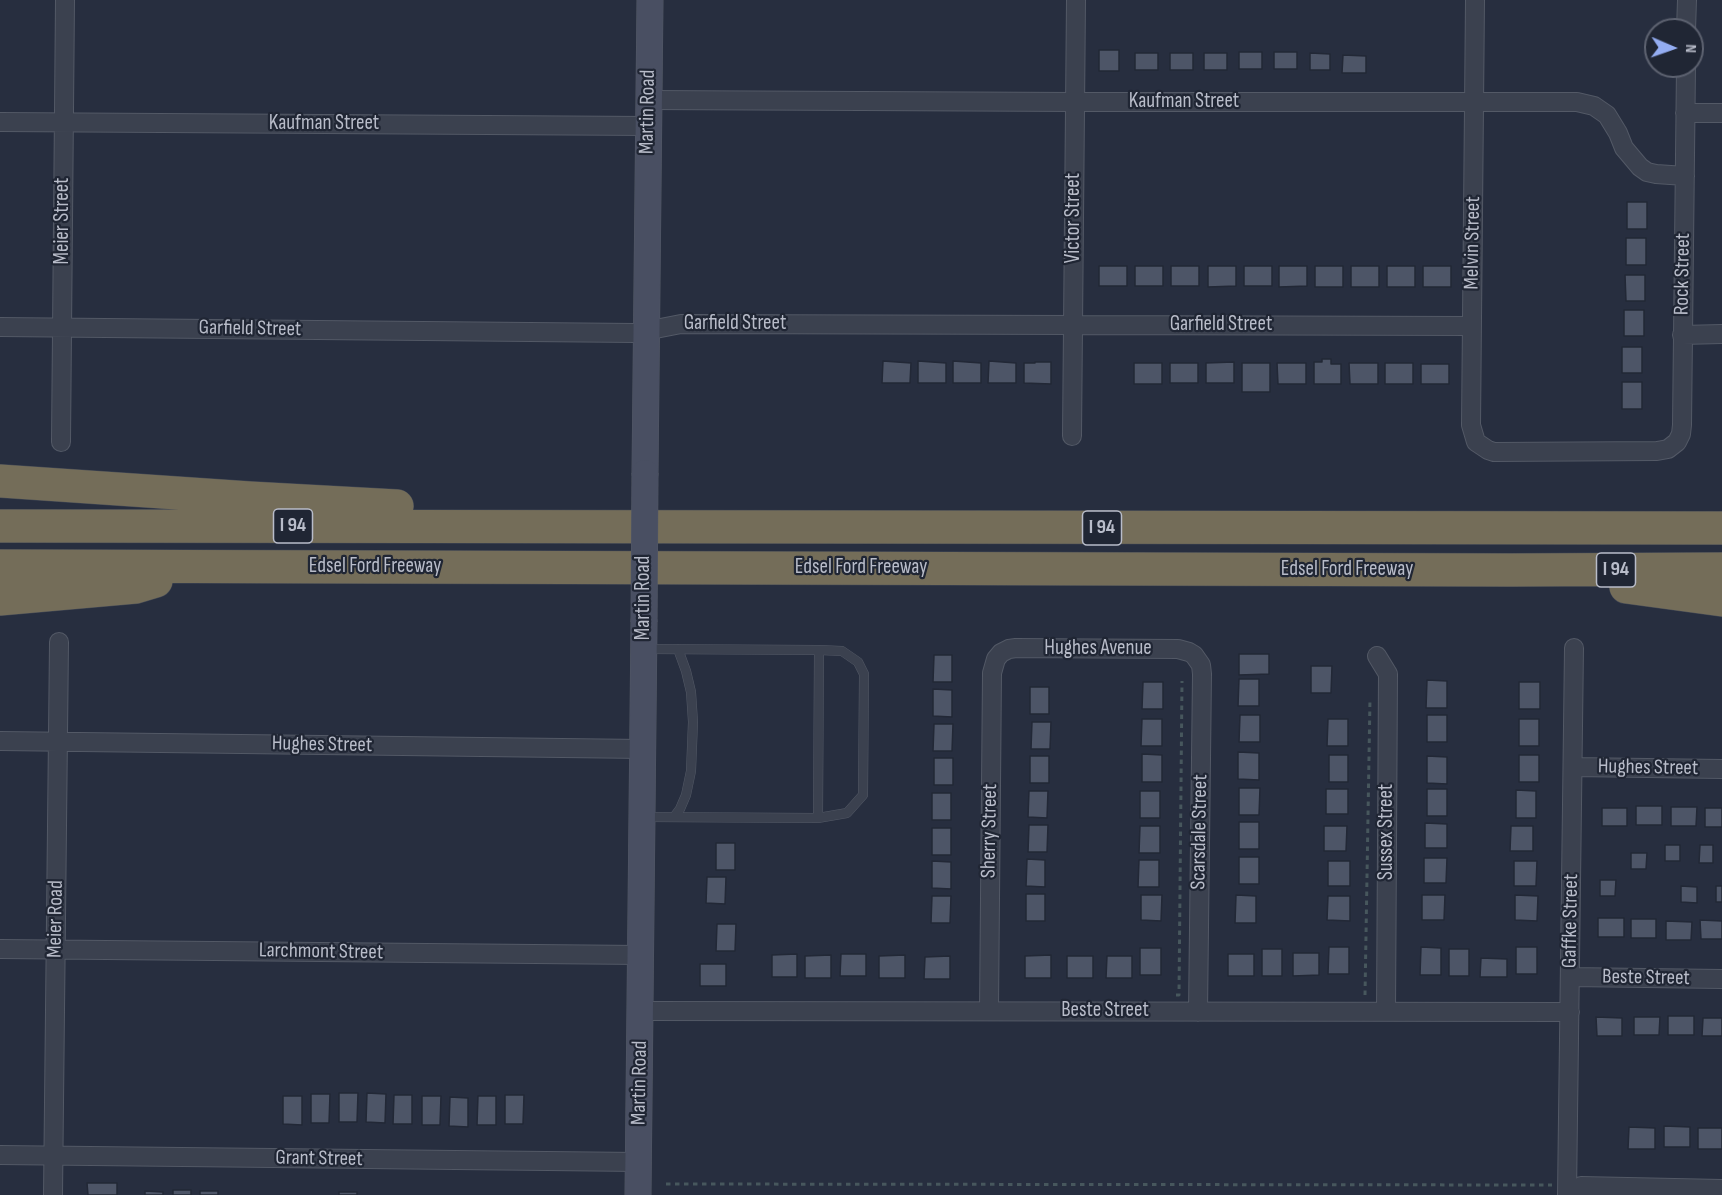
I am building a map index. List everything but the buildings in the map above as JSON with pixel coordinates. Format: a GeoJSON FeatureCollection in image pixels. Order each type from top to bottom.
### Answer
{"type":"FeatureCollection","features":[{"type":"Feature","properties":{"kind":"highway"},"geometry":{"type":"LineString","coordinates":[[0,481],[434,508],[586,527]]}},
{"type":"Feature","properties":{"kind":"highway"},"geometry":{"type":"LineString","coordinates":[[1617,528],[1722,511]]}},
{"type":"Feature","properties":{"kind":"highway","name":"Edsel Ford Freeway"},"geometry":{"type":"LineString","coordinates":[[0,526],[1722,528]]}},
{"type":"Feature","properties":{"kind":"highway","name":"Edsel Ford Freeway"},"geometry":{"type":"LineString","coordinates":[[0,566],[1722,569]]}},
{"type":"Feature","properties":{"kind":"highway"},"geometry":{"type":"LineString","coordinates":[[0,599],[136,587],[198,567]]}},
{"type":"Feature","properties":{"kind":"highway"},"geometry":{"type":"LineString","coordinates":[[1511,570],[1722,600]]}},
{"type":"Feature","properties":{"kind":"street","name":"Meier Street"},"geometry":{"type":"LineString","coordinates":[[61,442],[65,0]]}},
{"type":"Feature","properties":{"kind":"street","name":"Martin Road"},"geometry":{"type":"LineString","coordinates":[[638,1195],[650,0]]}},
{"type":"Feature","properties":{"kind":"street","name":"Victor Street"},"geometry":{"type":"LineString","coordinates":[[1072,436],[1076,0]]}},
{"type":"Feature","properties":{"kind":"street","name":"Melvin Street"},"geometry":{"type":"LineString","coordinates":[[1475,0],[1472,433],[1476,442],[1488,450],[1592,451]]}},
{"type":"Feature","properties":{"kind":"street"},"geometry":{"type":"LineString","coordinates":[[1686,18],[1687,0]]}},
{"type":"Feature","properties":{"kind":"street","name":"Rock Street"},"geometry":{"type":"LineString","coordinates":[[1592,451],[1657,452],[1668,449],[1677,442],[1681,434],[1686,78]]}},
{"type":"Feature","properties":{"kind":"street","name":"Kaufman Street"},"geometry":{"type":"LineString","coordinates":[[648,100],[1577,102],[1602,110],[1611,119],[1624,148],[1647,172],[1685,176]]}},
{"type":"Feature","properties":{"kind":"street"},"geometry":{"type":"LineString","coordinates":[[1685,113],[1722,113]]}},
{"type":"Feature","properties":{"kind":"street","name":"Kaufman Street"},"geometry":{"type":"LineString","coordinates":[[0,122],[648,126]]}},
{"type":"Feature","properties":{"kind":"street","name":"Garfield Street"},"geometry":{"type":"LineString","coordinates":[[0,327],[635,333],[681,324],[1472,326]]}},
{"type":"Feature","properties":{"kind":"street"},"geometry":{"type":"LineString","coordinates":[[1682,334],[1722,334]]}},
{"type":"Feature","properties":{"kind":"street","name":"Meier Road"},"geometry":{"type":"LineString","coordinates":[[53,1195],[59,642]]}},
{"type":"Feature","properties":{"kind":"street","name":"Hughes Avenue"},"geometry":{"type":"LineString","coordinates":[[1001,653],[1016,648],[1178,649],[1189,651],[1194,656]]}},
{"type":"Feature","properties":{"kind":"street","name":"Gaffke Street"},"geometry":{"type":"LineString","coordinates":[[1560,1192],[1570,1012],[1574,648]]}},
{"type":"Feature","properties":{"kind":"street","name":"Sherry Street"},"geometry":{"type":"LineString","coordinates":[[988,1011],[992,673],[996,659],[1001,653]]}},
{"type":"Feature","properties":{"kind":"street","name":"Scarsdale Street"},"geometry":{"type":"LineString","coordinates":[[1194,656],[1201,665],[1202,674],[1198,1012]]}},
{"type":"Feature","properties":{"kind":"street","name":"Sussex Street"},"geometry":{"type":"LineString","coordinates":[[1377,656],[1388,674],[1386,1012]]}},
{"type":"Feature","properties":{"kind":"street","name":"Hughes Street"},"geometry":{"type":"LineString","coordinates":[[0,741],[643,749]]}},
{"type":"Feature","properties":{"kind":"street","name":"Hughes Street"},"geometry":{"type":"LineString","coordinates":[[1573,767],[1722,769]]}},
{"type":"Feature","properties":{"kind":"street","name":"Larchmont Street"},"geometry":{"type":"LineString","coordinates":[[0,949],[641,955]]}},
{"type":"Feature","properties":{"kind":"street","name":"Beste Street"},"geometry":{"type":"LineString","coordinates":[[1570,976],[1722,979]]}},
{"type":"Feature","properties":{"kind":"street","name":"Beste Street"},"geometry":{"type":"LineString","coordinates":[[640,1011],[1570,1012]]}},
{"type":"Feature","properties":{"kind":"street","name":"Grant Street"},"geometry":{"type":"LineString","coordinates":[[0,1155],[638,1162]]}},
{"type":"Feature","properties":{"kind":"street"},"geometry":{"type":"LineString","coordinates":[[1572,1195],[1581,1186],[1722,1189]]}},
{"type":"Feature","properties":{"kind":"lane"},"geometry":{"type":"LineString","coordinates":[[643,817],[819,818],[847,813],[862,795],[864,674],[858,663],[842,651],[644,649]]}},
{"type":"Feature","properties":{"kind":"lane"},"geometry":{"type":"LineString","coordinates":[[674,817],[687,795],[691,771],[693,722],[691,692],[678,649]]}},
{"type":"Feature","properties":{"kind":"lane"},"geometry":{"type":"LineString","coordinates":[[819,650],[819,818]]}},
{"type":"Feature","properties":{"kind":"path"},"geometry":{"type":"LineString","coordinates":[[1179,995],[1182,681]]}},
{"type":"Feature","properties":{"kind":"path"},"geometry":{"type":"LineString","coordinates":[[1366,994],[1370,698]]}},
{"type":"Feature","properties":{"kind":"path"},"geometry":{"type":"LineString","coordinates":[[666,1184],[1552,1185],[1560,1192]]}}]}
